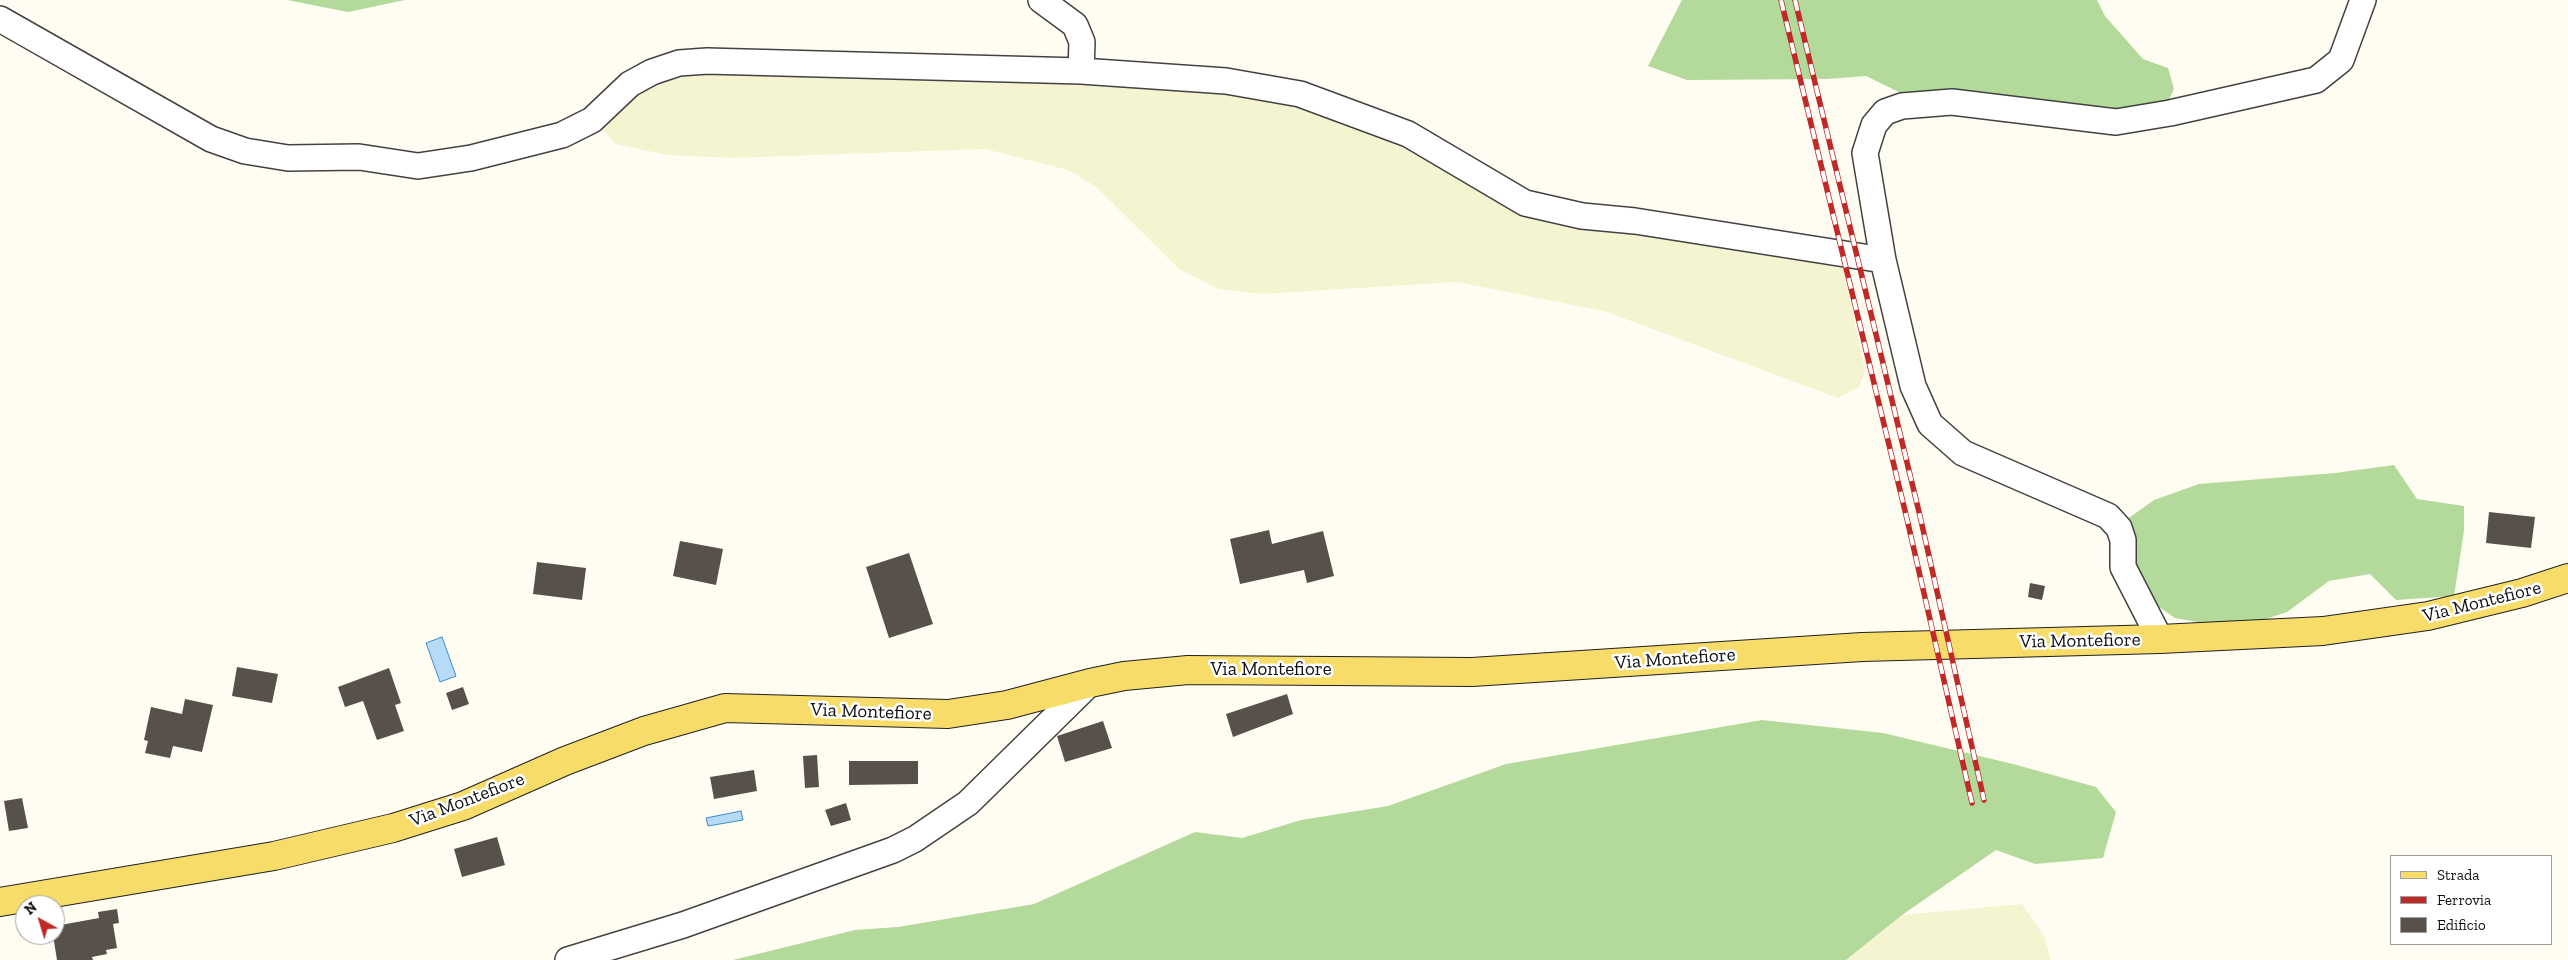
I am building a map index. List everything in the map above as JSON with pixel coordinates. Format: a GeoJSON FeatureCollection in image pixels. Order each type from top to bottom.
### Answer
{"type":"FeatureCollection","features":[{"type":"Feature","properties":{"kind":"main road","name":"Via Montefiore"},"geometry":{"type":"LineString","coordinates":[[0,902],[274,856],[393,828],[463,806],[565,761],[644,731],[720,709],[948,714],[1007,705],[1124,676],[1188,670],[1472,672],[1862,647],[2160,639],[2322,631],[2393,623],[2474,606],[2568,578]]}},
{"type":"Feature","properties":{"kind":"street"},"geometry":{"type":"LineString","coordinates":[[1041,0],[1075,24],[1082,42],[1081,71]]}},
{"type":"Feature","properties":{"kind":"street"},"geometry":{"type":"LineString","coordinates":[[2160,639],[2124,567],[2123,540],[2119,528],[2108,516],[1963,454],[1930,424],[1913,386],[1883,260],[1865,153],[1874,125],[1884,112],[1902,106],[1952,102],[2116,122],[2170,113],[2316,80],[2340,60],[2363,0]]}},
{"type":"Feature","properties":{"kind":"street"},"geometry":{"type":"LineString","coordinates":[[0,19],[211,139],[245,151],[288,158],[359,156],[418,166],[471,158],[562,135],[592,120],[630,84],[652,72],[679,63],[707,61],[1081,71],[1226,81],[1300,94],[1408,134],[1525,203],[1582,216],[1635,221],[1883,260]]}},
{"type":"Feature","properties":{"kind":"street"},"geometry":{"type":"LineString","coordinates":[[568,960],[683,925],[893,850],[915,839],[968,803],[1090,683]]}},
{"type":"Feature","properties":{"kind":"green space"},"geometry":{"type":"Polygon","coordinates":[[[287,0],[405,0],[348,12],[287,0]]]}},
{"type":"Feature","properties":{"kind":"green space"},"geometry":{"type":"Polygon","coordinates":[[[1682,0],[2097,0],[2105,16],[2143,59],[2168,68],[2174,89],[2167,104],[2130,112],[1913,99],[1866,76],[1827,79],[1687,80],[1648,66],[1682,0]]]}},
{"type":"Feature","properties":{"kind":"green space"},"geometry":{"type":"Polygon","coordinates":[[[692,67],[1207,87],[1306,105],[1362,128],[1421,157],[1501,202],[1547,218],[1843,268],[1865,370],[1859,387],[1838,398],[1604,311],[1456,282],[1262,294],[1218,289],[1179,269],[1095,186],[1068,170],[985,149],[732,158],[667,155],[616,144],[601,127],[634,90],[692,67]]]}},
{"type":"Feature","properties":{"kind":"green space"},"geometry":{"type":"Polygon","coordinates":[[[2394,465],[2417,499],[2464,506],[2464,531],[2454,596],[2396,600],[2370,574],[2329,581],[2287,612],[2236,629],[2175,618],[2152,602],[2139,582],[2126,520],[2154,500],[2199,484],[2335,473],[2394,465]]]}},
{"type":"Feature","properties":{"kind":"green space"},"geometry":{"type":"Polygon","coordinates":[[[1762,720],[1883,733],[2013,764],[2096,787],[2116,812],[2103,858],[2035,864],[1996,850],[1902,915],[1846,960],[733,960],[855,930],[898,927],[1034,904],[1195,832],[1242,838],[1301,820],[1388,806],[1506,764],[1762,720]]]}},
{"type":"Feature","properties":{"kind":"green space"},"geometry":{"type":"Polygon","coordinates":[[[2022,904],[2044,936],[2051,960],[1846,960],[1902,915],[2022,904]]]}},
{"type":"Feature","properties":{"kind":"water"},"geometry":{"type":"Polygon","coordinates":[[[442,637],[456,676],[440,682],[426,643],[442,637]]]}},
{"type":"Feature","properties":{"kind":"water"},"geometry":{"type":"Polygon","coordinates":[[[741,811],[743,820],[708,826],[706,818],[741,811]]]}},
{"type":"Feature","properties":{"kind":"building"},"geometry":{"type":"Polygon","coordinates":[[[2489,512],[2535,517],[2531,548],[2486,543],[2489,512]]]}},
{"type":"Feature","properties":{"kind":"building"},"geometry":{"type":"Polygon","coordinates":[[[1269,530],[1272,544],[1323,531],[1334,576],[1307,583],[1304,570],[1240,584],[1230,539],[1269,530]]]}},
{"type":"Feature","properties":{"kind":"building"},"geometry":{"type":"Polygon","coordinates":[[[680,541],[723,549],[716,585],[673,576],[680,541]]]}},
{"type":"Feature","properties":{"kind":"building"},"geometry":{"type":"Polygon","coordinates":[[[909,553],[933,624],[889,638],[866,567],[909,553]]]}},
{"type":"Feature","properties":{"kind":"building"},"geometry":{"type":"Polygon","coordinates":[[[537,562],[586,568],[582,600],[533,594],[537,562]]]}},
{"type":"Feature","properties":{"kind":"building"},"geometry":{"type":"Polygon","coordinates":[[[2030,583],[2045,586],[2042,600],[2028,597],[2030,583]]]}},
{"type":"Feature","properties":{"kind":"building"},"geometry":{"type":"Polygon","coordinates":[[[237,667],[278,674],[272,703],[232,696],[237,667]]]}},
{"type":"Feature","properties":{"kind":"building"},"geometry":{"type":"Polygon","coordinates":[[[389,668],[401,703],[395,705],[404,731],[377,740],[363,701],[345,707],[338,687],[389,668]]]}},
{"type":"Feature","properties":{"kind":"building"},"geometry":{"type":"Polygon","coordinates":[[[463,687],[469,704],[452,710],[446,693],[463,687]]]}},
{"type":"Feature","properties":{"kind":"building"},"geometry":{"type":"Polygon","coordinates":[[[1287,694],[1293,714],[1233,737],[1226,714],[1287,694]]]}},
{"type":"Feature","properties":{"kind":"building"},"geometry":{"type":"Polygon","coordinates":[[[185,699],[213,705],[202,752],[173,746],[170,758],[145,753],[148,741],[144,740],[151,707],[182,714],[185,699]]]}},
{"type":"Feature","properties":{"kind":"building"},"geometry":{"type":"Polygon","coordinates":[[[1103,721],[1112,748],[1065,762],[1057,736],[1103,721]]]}},
{"type":"Feature","properties":{"kind":"building"},"geometry":{"type":"Polygon","coordinates":[[[817,755],[819,787],[805,788],[803,756],[817,755]]]}},
{"type":"Feature","properties":{"kind":"building"},"geometry":{"type":"Polygon","coordinates":[[[849,761],[918,761],[918,784],[849,785],[849,761]]]}},
{"type":"Feature","properties":{"kind":"building"},"geometry":{"type":"Polygon","coordinates":[[[754,770],[757,791],[714,799],[710,777],[754,770]]]}},
{"type":"Feature","properties":{"kind":"building"},"geometry":{"type":"Polygon","coordinates":[[[22,798],[28,828],[9,831],[4,801],[22,798]]]}},
{"type":"Feature","properties":{"kind":"building"},"geometry":{"type":"Polygon","coordinates":[[[846,803],[851,820],[831,826],[825,810],[846,803]]]}},
{"type":"Feature","properties":{"kind":"building"},"geometry":{"type":"Polygon","coordinates":[[[497,837],[505,865],[462,877],[454,849],[497,837]]]}},
{"type":"Feature","properties":{"kind":"building"},"geometry":{"type":"Polygon","coordinates":[[[117,909],[119,923],[113,924],[117,948],[106,950],[107,954],[92,957],[93,960],[57,960],[55,945],[65,945],[65,924],[99,918],[98,912],[117,909]]]}},
{"type":"Feature","properties":{"kind":"railway"},"geometry":{"type":"LineString","coordinates":[[1781,0],[1907,519],[1972,803]]}},
{"type":"Feature","properties":{"kind":"railway"},"geometry":{"type":"LineString","coordinates":[[1795,0],[1920,516],[1984,800]]}}]}
